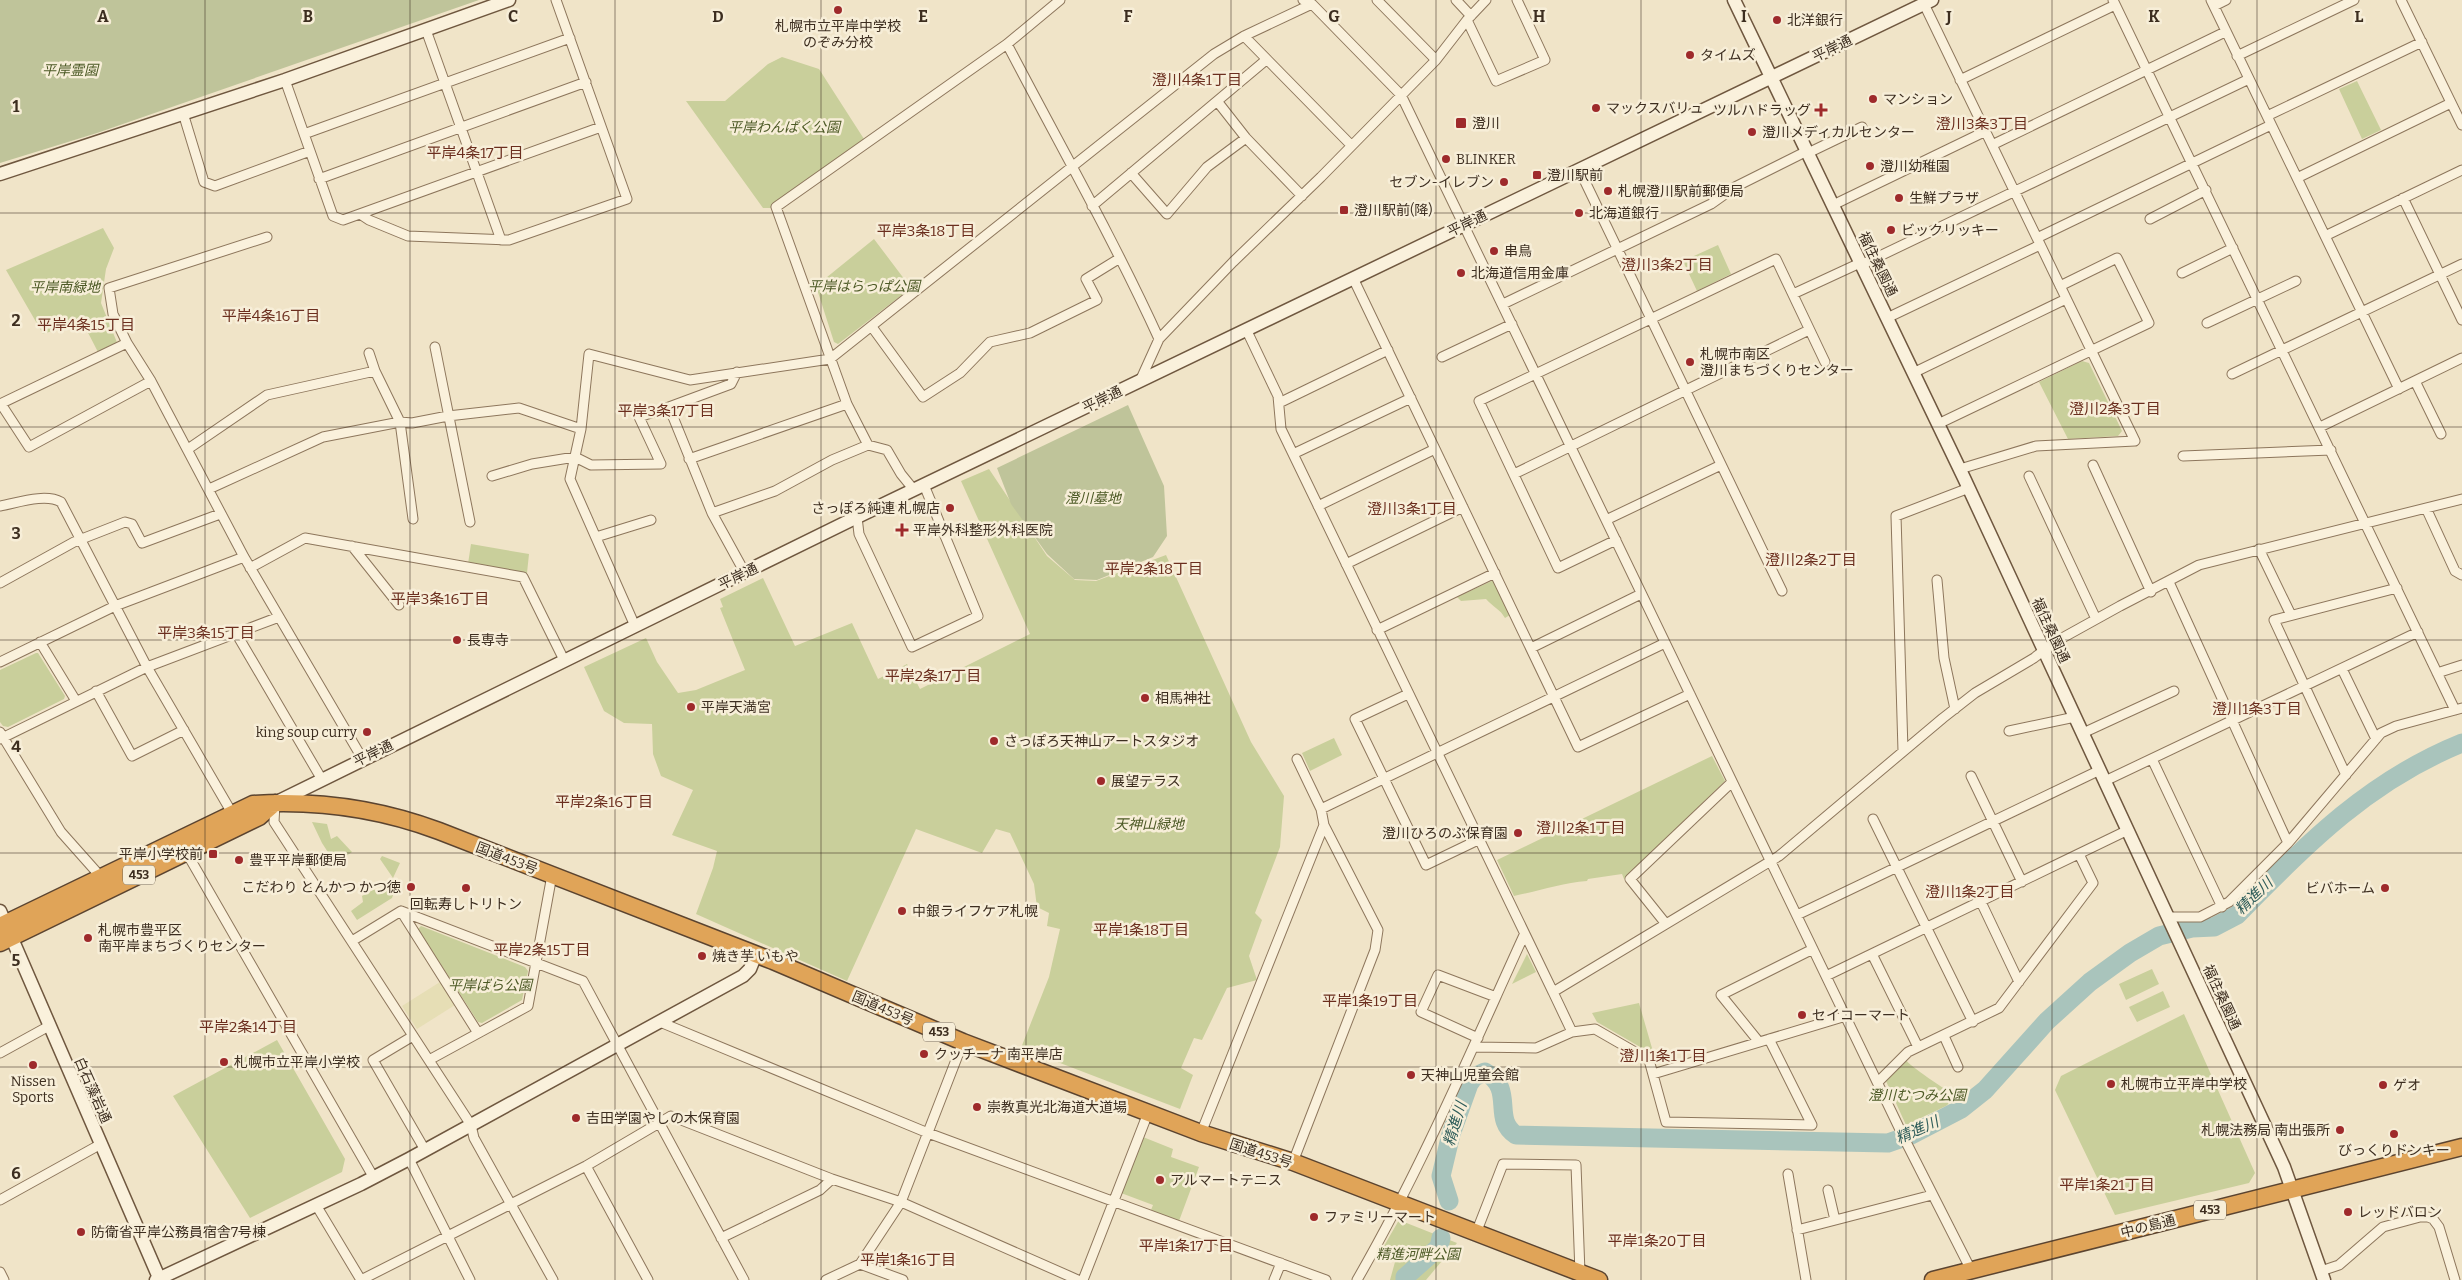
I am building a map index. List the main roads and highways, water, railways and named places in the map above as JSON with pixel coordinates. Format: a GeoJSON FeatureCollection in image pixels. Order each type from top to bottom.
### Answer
{"type":"FeatureCollection","features":[{"type":"Feature","properties":{"kind":"highway","name":"平岸通"},"geometry":{"type":"LineString","coordinates":[[3,928],[183,846],[232,813],[253,804],[275,802]]}},
{"type":"Feature","properties":{"kind":"highway","name":"平岸通"},"geometry":{"type":"LineString","coordinates":[[3,928],[101,877],[259,817],[275,802]]}},
{"type":"Feature","properties":{"kind":"highway","name":"国道453号"},"geometry":{"type":"LineString","coordinates":[[275,802],[349,809],[393,816],[424,826],[756,954],[963,1042],[1201,1133],[1293,1162],[1599,1280]]}},
{"type":"Feature","properties":{"kind":"highway","name":"中の島通"},"geometry":{"type":"LineString","coordinates":[[1961,1275],[2462,1147]]}},
{"type":"Feature","properties":{"kind":"highway","name":"453"},"geometry":{"type":"LineString","coordinates":[[1933,1280],[1961,1275]]}},
{"type":"Feature","properties":{"kind":"waterway","name":"精進川"},"geometry":{"type":"LineString","coordinates":[[1449,1201],[1441,1176],[1451,1134],[1469,1084],[1474,1077],[1485,1072],[1494,1079],[1499,1087],[1502,1095],[1505,1121],[1516,1135],[1888,1143],[1911,1135],[1961,1109],[1985,1090],[2047,1021],[2090,982],[2130,953],[2159,936],[2192,928],[2214,927],[2237,915],[2314,839],[2368,795],[2428,758],[2462,743]]}},
{"type":"Feature","properties":{"kind":"waterway","name":"精進川"},"geometry":{"type":"LineString","coordinates":[[1405,1280],[1405,1277],[1439,1247],[1441,1238]]}},
{"type":"Feature","properties":{"kind":"place","name":"札幌市立平岸中学校 のぞみ分校"},"geometry":{"type":"Point","coordinates":[838,10]}},
{"type":"Feature","properties":{"kind":"place","name":"北洋銀行"},"geometry":{"type":"Point","coordinates":[1777,20]}},
{"type":"Feature","properties":{"kind":"place","name":"タイムズ"},"geometry":{"type":"Point","coordinates":[1690,55]}},
{"type":"Feature","properties":{"kind":"place","name":"マンション"},"geometry":{"type":"Point","coordinates":[1873,99]}},
{"type":"Feature","properties":{"kind":"place","name":"マックスバリュ"},"geometry":{"type":"Point","coordinates":[1596,108]}},
{"type":"Feature","properties":{"kind":"place","name":"ツルハドラッグ"},"geometry":{"type":"Point","coordinates":[1821,110]}},
{"type":"Feature","properties":{"kind":"place","name":"澄川"},"geometry":{"type":"Point","coordinates":[1461,123]}},
{"type":"Feature","properties":{"kind":"place","name":"澄川メディカルセンター"},"geometry":{"type":"Point","coordinates":[1752,132]}},
{"type":"Feature","properties":{"kind":"place","name":"BLINKER"},"geometry":{"type":"Point","coordinates":[1446,159]}},
{"type":"Feature","properties":{"kind":"place","name":"澄川幼稚園"},"geometry":{"type":"Point","coordinates":[1870,166]}},
{"type":"Feature","properties":{"kind":"place","name":"澄川駅前"},"geometry":{"type":"Point","coordinates":[1537,175]}},
{"type":"Feature","properties":{"kind":"place","name":"セブン-イレブン"},"geometry":{"type":"Point","coordinates":[1504,182]}},
{"type":"Feature","properties":{"kind":"place","name":"札幌澄川駅前郵便局"},"geometry":{"type":"Point","coordinates":[1608,191]}},
{"type":"Feature","properties":{"kind":"place","name":"生鮮プラザ"},"geometry":{"type":"Point","coordinates":[1899,198]}},
{"type":"Feature","properties":{"kind":"place","name":"澄川駅前(降)"},"geometry":{"type":"Point","coordinates":[1344,210]}},
{"type":"Feature","properties":{"kind":"place","name":"北海道銀行"},"geometry":{"type":"Point","coordinates":[1579,213]}},
{"type":"Feature","properties":{"kind":"place","name":"ビックリッキー"},"geometry":{"type":"Point","coordinates":[1891,230]}},
{"type":"Feature","properties":{"kind":"place","name":"串鳥"},"geometry":{"type":"Point","coordinates":[1494,251]}},
{"type":"Feature","properties":{"kind":"place","name":"北海道信用金庫"},"geometry":{"type":"Point","coordinates":[1461,273]}},
{"type":"Feature","properties":{"kind":"place","name":"札幌市南区 澄川まちづくりセンター"},"geometry":{"type":"Point","coordinates":[1690,362]}},
{"type":"Feature","properties":{"kind":"place","name":"さっぽろ純連 札幌店"},"geometry":{"type":"Point","coordinates":[950,508]}},
{"type":"Feature","properties":{"kind":"place","name":"平岸外科整形外科医院"},"geometry":{"type":"Point","coordinates":[902,530]}},
{"type":"Feature","properties":{"kind":"place","name":"長専寺"},"geometry":{"type":"Point","coordinates":[457,640]}},
{"type":"Feature","properties":{"kind":"place","name":"相馬神社"},"geometry":{"type":"Point","coordinates":[1145,698]}},
{"type":"Feature","properties":{"kind":"place","name":"平岸天満宮"},"geometry":{"type":"Point","coordinates":[691,707]}},
{"type":"Feature","properties":{"kind":"place","name":"king soup curry"},"geometry":{"type":"Point","coordinates":[367,732]}},
{"type":"Feature","properties":{"kind":"place","name":"さっぽろ天神山アートスタジオ"},"geometry":{"type":"Point","coordinates":[994,741]}},
{"type":"Feature","properties":{"kind":"place","name":"展望テラス"},"geometry":{"type":"Point","coordinates":[1101,781]}},
{"type":"Feature","properties":{"kind":"place","name":"澄川ひろのぶ保育園"},"geometry":{"type":"Point","coordinates":[1518,833]}},
{"type":"Feature","properties":{"kind":"place","name":"平岸小学校前"},"geometry":{"type":"Point","coordinates":[213,854]}},
{"type":"Feature","properties":{"kind":"place","name":"豊平平岸郵便局"},"geometry":{"type":"Point","coordinates":[239,860]}},
{"type":"Feature","properties":{"kind":"place","name":"こだわり とんかつ かつ徳"},"geometry":{"type":"Point","coordinates":[411,887]}},
{"type":"Feature","properties":{"kind":"place","name":"回転寿しトリトン"},"geometry":{"type":"Point","coordinates":[466,888]}},
{"type":"Feature","properties":{"kind":"place","name":"ビバホーム"},"geometry":{"type":"Point","coordinates":[2385,888]}},
{"type":"Feature","properties":{"kind":"place","name":"中銀ライフケア札幌"},"geometry":{"type":"Point","coordinates":[902,911]}},
{"type":"Feature","properties":{"kind":"place","name":"札幌市豊平区 南平岸まちづくりセンター"},"geometry":{"type":"Point","coordinates":[88,938]}},
{"type":"Feature","properties":{"kind":"place","name":"焼き芋 いもや"},"geometry":{"type":"Point","coordinates":[702,956]}},
{"type":"Feature","properties":{"kind":"place","name":"セイコーマート"},"geometry":{"type":"Point","coordinates":[1802,1015]}},
{"type":"Feature","properties":{"kind":"place","name":"クッチーナ 南平岸店"},"geometry":{"type":"Point","coordinates":[924,1054]}},
{"type":"Feature","properties":{"kind":"place","name":"札幌市立平岸小学校"},"geometry":{"type":"Point","coordinates":[224,1062]}},
{"type":"Feature","properties":{"kind":"place","name":"Nissen Sports"},"geometry":{"type":"Point","coordinates":[33,1065]}},
{"type":"Feature","properties":{"kind":"place","name":"天神山児童会館"},"geometry":{"type":"Point","coordinates":[1411,1075]}},
{"type":"Feature","properties":{"kind":"place","name":"札幌市立平岸中学校"},"geometry":{"type":"Point","coordinates":[2111,1084]}},
{"type":"Feature","properties":{"kind":"place","name":"ゲオ"},"geometry":{"type":"Point","coordinates":[2383,1085]}},
{"type":"Feature","properties":{"kind":"place","name":"崇教真光北海道大道場"},"geometry":{"type":"Point","coordinates":[977,1107]}},
{"type":"Feature","properties":{"kind":"place","name":"吉田学園やしの木保育園"},"geometry":{"type":"Point","coordinates":[576,1118]}},
{"type":"Feature","properties":{"kind":"place","name":"札幌法務局 南出張所"},"geometry":{"type":"Point","coordinates":[2340,1130]}},
{"type":"Feature","properties":{"kind":"place","name":"びっくりドンキー"},"geometry":{"type":"Point","coordinates":[2394,1134]}},
{"type":"Feature","properties":{"kind":"place","name":"アルマートテニス"},"geometry":{"type":"Point","coordinates":[1160,1180]}},
{"type":"Feature","properties":{"kind":"place","name":"レッドバロン"},"geometry":{"type":"Point","coordinates":[2348,1212]}},
{"type":"Feature","properties":{"kind":"place","name":"ファミリーマート"},"geometry":{"type":"Point","coordinates":[1314,1217]}},
{"type":"Feature","properties":{"kind":"place","name":"防衛省平岸公務員宿舎7号棟"},"geometry":{"type":"Point","coordinates":[81,1232]}},
{"type":"Feature","properties":{"kind":"district","name":"澄川4条1丁目"},"geometry":{"type":"Point","coordinates":[1197,80]}},
{"type":"Feature","properties":{"kind":"district","name":"澄川3条3丁目"},"geometry":{"type":"Point","coordinates":[1982,124]}},
{"type":"Feature","properties":{"kind":"district","name":"平岸4条17丁目"},"geometry":{"type":"Point","coordinates":[475,153]}},
{"type":"Feature","properties":{"kind":"district","name":"平岸3条18丁目"},"geometry":{"type":"Point","coordinates":[926,231]}},
{"type":"Feature","properties":{"kind":"district","name":"澄川3条2丁目"},"geometry":{"type":"Point","coordinates":[1667,265]}},
{"type":"Feature","properties":{"kind":"district","name":"平岸4条16丁目"},"geometry":{"type":"Point","coordinates":[271,316]}},
{"type":"Feature","properties":{"kind":"district","name":"平岸4条15丁目"},"geometry":{"type":"Point","coordinates":[86,325]}},
{"type":"Feature","properties":{"kind":"district","name":"澄川2条3丁目"},"geometry":{"type":"Point","coordinates":[2115,409]}},
{"type":"Feature","properties":{"kind":"district","name":"平岸3条17丁目"},"geometry":{"type":"Point","coordinates":[666,411]}},
{"type":"Feature","properties":{"kind":"district","name":"澄川3条1丁目"},"geometry":{"type":"Point","coordinates":[1412,509]}},
{"type":"Feature","properties":{"kind":"district","name":"澄川2条2丁目"},"geometry":{"type":"Point","coordinates":[1811,560]}},
{"type":"Feature","properties":{"kind":"district","name":"平岸2条18丁目"},"geometry":{"type":"Point","coordinates":[1154,569]}},
{"type":"Feature","properties":{"kind":"district","name":"平岸3条16丁目"},"geometry":{"type":"Point","coordinates":[440,599]}},
{"type":"Feature","properties":{"kind":"district","name":"平岸3条15丁目"},"geometry":{"type":"Point","coordinates":[206,633]}},
{"type":"Feature","properties":{"kind":"district","name":"平岸2条17丁目"},"geometry":{"type":"Point","coordinates":[933,676]}},
{"type":"Feature","properties":{"kind":"district","name":"澄川1条3丁目"},"geometry":{"type":"Point","coordinates":[2257,709]}},
{"type":"Feature","properties":{"kind":"district","name":"平岸2条16丁目"},"geometry":{"type":"Point","coordinates":[604,802]}},
{"type":"Feature","properties":{"kind":"district","name":"澄川2条1丁目"},"geometry":{"type":"Point","coordinates":[1581,828]}},
{"type":"Feature","properties":{"kind":"district","name":"澄川1条2丁目"},"geometry":{"type":"Point","coordinates":[1970,892]}},
{"type":"Feature","properties":{"kind":"district","name":"平岸1条18丁目"},"geometry":{"type":"Point","coordinates":[1141,930]}},
{"type":"Feature","properties":{"kind":"district","name":"平岸2条15丁目"},"geometry":{"type":"Point","coordinates":[542,950]}},
{"type":"Feature","properties":{"kind":"district","name":"平岸1条19丁目"},"geometry":{"type":"Point","coordinates":[1370,1001]}},
{"type":"Feature","properties":{"kind":"district","name":"平岸2条14丁目"},"geometry":{"type":"Point","coordinates":[248,1027]}},
{"type":"Feature","properties":{"kind":"district","name":"澄川1条1丁目"},"geometry":{"type":"Point","coordinates":[1663,1056]}},
{"type":"Feature","properties":{"kind":"district","name":"平岸1条21丁目"},"geometry":{"type":"Point","coordinates":[2107,1185]}},
{"type":"Feature","properties":{"kind":"district","name":"平岸1条20丁目"},"geometry":{"type":"Point","coordinates":[1657,1241]}},
{"type":"Feature","properties":{"kind":"district","name":"平岸1条17丁目"},"geometry":{"type":"Point","coordinates":[1186,1246]}},
{"type":"Feature","properties":{"kind":"district","name":"平岸1条16丁目"},"geometry":{"type":"Point","coordinates":[908,1260]}},
{"type":"Feature","properties":{"kind":"park label","name":"平岸霊園"},"geometry":{"type":"Point","coordinates":[70,70]}},
{"type":"Feature","properties":{"kind":"park label","name":"平岸わんぱく公園"},"geometry":{"type":"Point","coordinates":[784,127]}},
{"type":"Feature","properties":{"kind":"park label","name":"平岸はらっぱ公園"},"geometry":{"type":"Point","coordinates":[864,286]}},
{"type":"Feature","properties":{"kind":"park label","name":"平岸南緑地"},"geometry":{"type":"Point","coordinates":[65,287]}},
{"type":"Feature","properties":{"kind":"park label","name":"澄川墓地"},"geometry":{"type":"Point","coordinates":[1093,498]}},
{"type":"Feature","properties":{"kind":"park label","name":"天神山緑地"},"geometry":{"type":"Point","coordinates":[1149,824]}},
{"type":"Feature","properties":{"kind":"park label","name":"平岸ばら公園"},"geometry":{"type":"Point","coordinates":[490,985]}},
{"type":"Feature","properties":{"kind":"park label","name":"澄川むつみ公園"},"geometry":{"type":"Point","coordinates":[1917,1095]}},
{"type":"Feature","properties":{"kind":"park label","name":"精進河畔公園"},"geometry":{"type":"Point","coordinates":[1418,1254]}}]}
